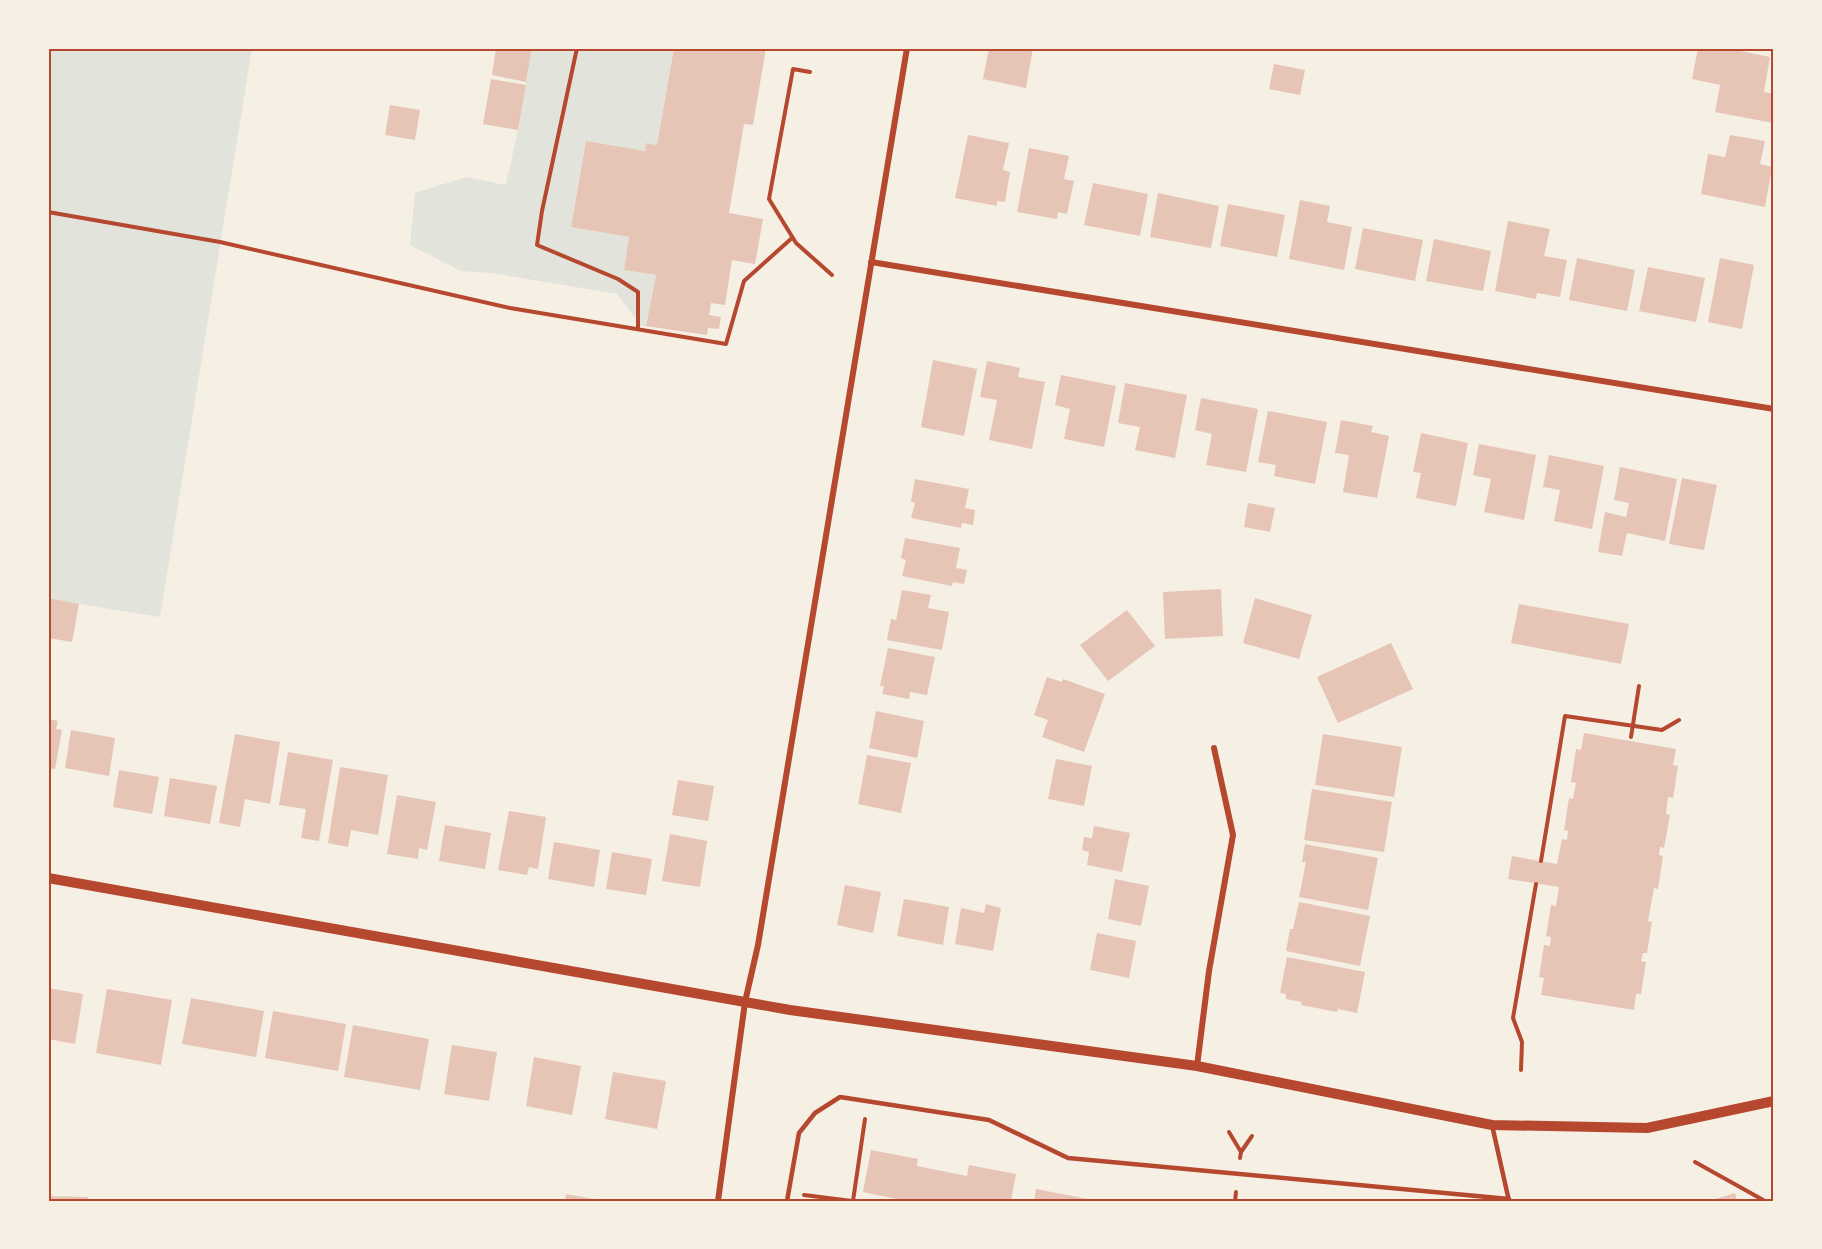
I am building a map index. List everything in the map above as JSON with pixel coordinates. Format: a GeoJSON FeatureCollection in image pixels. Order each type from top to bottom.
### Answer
{"type":"FeatureCollection","features":[{"type":"Feature","properties":{"kind":"street"},"geometry":{"type":"LineString","coordinates":[[717,1201],[744,1002],[758,945],[907,48]]}},
{"type":"Feature","properties":{"kind":"street"},"geometry":{"type":"LineString","coordinates":[[871,262],[1774,409]]}},
{"type":"Feature","properties":{"kind":"street"},"geometry":{"type":"LineString","coordinates":[[1197,1066],[1209,971],[1233,835],[1214,748]]}},
{"type":"Feature","properties":{"kind":"street"},"geometry":{"type":"LineString","coordinates":[[48,878],[744,1002],[1197,1066],[1492,1125],[1647,1128],[1774,1101]]}},
{"type":"Feature","properties":{"kind":"lane"},"geometry":{"type":"LineString","coordinates":[[787,1201],[799,1133],[815,1113],[840,1097],[989,1120],[1068,1158],[1509,1200],[1492,1125]]}},
{"type":"Feature","properties":{"kind":"path"},"geometry":{"type":"LineString","coordinates":[[577,48],[542,211],[537,245],[618,279],[638,292],[638,329]]}},
{"type":"Feature","properties":{"kind":"path"},"geometry":{"type":"LineString","coordinates":[[810,72],[793,69],[770,199],[792,238],[832,275]]}},
{"type":"Feature","properties":{"kind":"path"},"geometry":{"type":"LineString","coordinates":[[48,212],[220,242],[510,308],[726,344],[744,281],[792,238]]}},
{"type":"Feature","properties":{"kind":"path"},"geometry":{"type":"LineString","coordinates":[[1631,737],[1639,686]]}},
{"type":"Feature","properties":{"kind":"path"},"geometry":{"type":"LineString","coordinates":[[1541,861],[1565,716],[1662,730],[1679,720]]}},
{"type":"Feature","properties":{"kind":"path"},"geometry":{"type":"LineString","coordinates":[[1521,1070],[1522,1042],[1513,1018],[1536,884]]}},
{"type":"Feature","properties":{"kind":"path"},"geometry":{"type":"LineString","coordinates":[[788,1193],[853,1201],[868,1102]]}},
{"type":"Feature","properties":{"kind":"path"},"geometry":{"type":"LineString","coordinates":[[1229,1132],[1241,1152]]}},
{"type":"Feature","properties":{"kind":"path"},"geometry":{"type":"LineString","coordinates":[[1695,1162],[1765,1201]]}},
{"type":"Feature","properties":{"kind":"shaded area"},"geometry":{"type":"Polygon","coordinates":[[[48,48],[252,48],[160,617],[48,599],[48,48]]]}},
{"type":"Feature","properties":{"kind":"shaded area"},"geometry":{"type":"Polygon","coordinates":[[[532,48],[674,48],[657,145],[646,143],[645,151],[586,141],[571,227],[629,237],[624,270],[656,275],[646,326],[641,326],[617,294],[492,273],[461,271],[410,245],[415,193],[466,177],[506,185],[532,48]]]}},
{"type":"Feature","properties":{"kind":"building"},"geometry":{"type":"Polygon","coordinates":[[[496,48],[532,48],[526,82],[492,75],[496,48]]]}},
{"type":"Feature","properties":{"kind":"building"},"geometry":{"type":"Polygon","coordinates":[[[674,48],[766,48],[753,125],[744,124],[729,213],[763,219],[755,264],[732,260],[725,305],[711,303],[709,315],[721,317],[719,329],[708,328],[707,335],[646,326],[656,275],[624,270],[629,237],[571,227],[586,141],[645,151],[646,143],[657,145],[674,48]]]}},
{"type":"Feature","properties":{"kind":"building"},"geometry":{"type":"Polygon","coordinates":[[[989,48],[1033,48],[1026,88],[983,79],[989,48]]]}},
{"type":"Feature","properties":{"kind":"building"},"geometry":{"type":"Polygon","coordinates":[[[1698,48],[1725,48],[1770,57],[1764,92],[1774,94],[1773,123],[1715,112],[1720,85],[1692,79],[1698,48]]]}},
{"type":"Feature","properties":{"kind":"building"},"geometry":{"type":"Polygon","coordinates":[[[1274,64],[1305,70],[1300,95],[1269,89],[1274,64]]]}},
{"type":"Feature","properties":{"kind":"building"},"geometry":{"type":"Polygon","coordinates":[[[491,79],[526,85],[518,130],[483,124],[491,79]]]}},
{"type":"Feature","properties":{"kind":"building"},"geometry":{"type":"Polygon","coordinates":[[[390,105],[420,110],[415,140],[385,135],[390,105]]]}},
{"type":"Feature","properties":{"kind":"building"},"geometry":{"type":"Polygon","coordinates":[[[968,135],[1009,143],[1003,170],[1010,172],[1005,202],[997,201],[997,206],[955,198],[968,135]]]}},
{"type":"Feature","properties":{"kind":"building"},"geometry":{"type":"Polygon","coordinates":[[[1730,135],[1765,141],[1760,164],[1772,167],[1765,207],[1701,194],[1708,154],[1725,157],[1730,135]]]}},
{"type":"Feature","properties":{"kind":"building"},"geometry":{"type":"Polygon","coordinates":[[[1029,148],[1069,156],[1064,179],[1074,181],[1067,214],[1058,212],[1057,219],[1017,212],[1029,148]]]}},
{"type":"Feature","properties":{"kind":"building"},"geometry":{"type":"Polygon","coordinates":[[[1093,183],[1148,194],[1140,236],[1084,225],[1093,183]]]}},
{"type":"Feature","properties":{"kind":"building"},"geometry":{"type":"Polygon","coordinates":[[[1158,193],[1219,206],[1211,248],[1150,237],[1158,193]]]}},
{"type":"Feature","properties":{"kind":"building"},"geometry":{"type":"Polygon","coordinates":[[[1300,200],[1330,206],[1327,222],[1352,227],[1344,270],[1289,259],[1300,200]]]}},
{"type":"Feature","properties":{"kind":"building"},"geometry":{"type":"Polygon","coordinates":[[[1228,204],[1285,215],[1277,257],[1220,246],[1228,204]]]}},
{"type":"Feature","properties":{"kind":"building"},"geometry":{"type":"Polygon","coordinates":[[[1508,221],[1550,229],[1544,256],[1567,260],[1560,297],[1537,293],[1536,299],[1495,291],[1508,221]]]}},
{"type":"Feature","properties":{"kind":"building"},"geometry":{"type":"Polygon","coordinates":[[[1363,228],[1423,240],[1415,281],[1355,269],[1363,228]]]}},
{"type":"Feature","properties":{"kind":"building"},"geometry":{"type":"Polygon","coordinates":[[[1434,239],[1491,251],[1483,291],[1426,281],[1434,239]]]}},
{"type":"Feature","properties":{"kind":"building"},"geometry":{"type":"Polygon","coordinates":[[[1577,258],[1635,270],[1627,311],[1569,300],[1577,258]]]}},
{"type":"Feature","properties":{"kind":"building"},"geometry":{"type":"Polygon","coordinates":[[[1720,258],[1754,265],[1742,329],[1708,322],[1720,258]]]}},
{"type":"Feature","properties":{"kind":"building"},"geometry":{"type":"Polygon","coordinates":[[[1648,267],[1705,278],[1696,322],[1639,311],[1648,267]]]}},
{"type":"Feature","properties":{"kind":"building"},"geometry":{"type":"Polygon","coordinates":[[[933,360],[977,369],[964,436],[921,427],[933,360]]]}},
{"type":"Feature","properties":{"kind":"building"},"geometry":{"type":"Polygon","coordinates":[[[987,361],[1020,368],[1018,377],[1045,382],[1032,449],[989,440],[997,400],[980,397],[987,361]]]}},
{"type":"Feature","properties":{"kind":"building"},"geometry":{"type":"Polygon","coordinates":[[[1061,375],[1116,386],[1104,447],[1064,439],[1070,409],[1055,405],[1061,375]]]}},
{"type":"Feature","properties":{"kind":"building"},"geometry":{"type":"Polygon","coordinates":[[[1125,383],[1187,395],[1175,458],[1135,450],[1140,427],[1118,423],[1125,383]]]}},
{"type":"Feature","properties":{"kind":"building"},"geometry":{"type":"Polygon","coordinates":[[[1201,398],[1258,409],[1246,472],[1206,465],[1212,434],[1195,430],[1201,398]]]}},
{"type":"Feature","properties":{"kind":"building"},"geometry":{"type":"Polygon","coordinates":[[[1268,411],[1327,422],[1315,484],[1274,476],[1276,465],[1258,462],[1268,411]]]}},
{"type":"Feature","properties":{"kind":"building"},"geometry":{"type":"Polygon","coordinates":[[[1341,420],[1373,426],[1371,432],[1389,436],[1377,498],[1343,492],[1349,455],[1335,453],[1341,420]]]}},
{"type":"Feature","properties":{"kind":"building"},"geometry":{"type":"Polygon","coordinates":[[[1421,433],[1468,443],[1456,506],[1416,498],[1421,473],[1413,472],[1421,433]]]}},
{"type":"Feature","properties":{"kind":"building"},"geometry":{"type":"Polygon","coordinates":[[[1479,444],[1536,455],[1524,520],[1484,512],[1491,479],[1473,475],[1479,444]]]}},
{"type":"Feature","properties":{"kind":"building"},"geometry":{"type":"Polygon","coordinates":[[[1549,455],[1604,466],[1592,529],[1554,521],[1560,490],[1543,487],[1549,455]]]}},
{"type":"Feature","properties":{"kind":"building"},"geometry":{"type":"Polygon","coordinates":[[[1620,467],[1677,479],[1665,541],[1627,533],[1622,556],[1598,552],[1605,512],[1626,517],[1629,503],[1614,500],[1620,467]]]}},
{"type":"Feature","properties":{"kind":"building"},"geometry":{"type":"Polygon","coordinates":[[[1682,478],[1717,485],[1704,550],[1669,544],[1682,478]]]}},
{"type":"Feature","properties":{"kind":"building"},"geometry":{"type":"Polygon","coordinates":[[[915,479],[969,489],[965,508],[975,510],[973,525],[962,523],[961,528],[911,518],[915,503],[911,501],[915,479]]]}},
{"type":"Feature","properties":{"kind":"building"},"geometry":{"type":"Polygon","coordinates":[[[1248,503],[1275,508],[1270,532],[1244,527],[1248,503]]]}},
{"type":"Feature","properties":{"kind":"building"},"geometry":{"type":"Polygon","coordinates":[[[905,538],[960,548],[956,568],[967,570],[964,584],[953,582],[952,586],[902,576],[906,560],[901,558],[905,538]]]}},
{"type":"Feature","properties":{"kind":"building"},"geometry":{"type":"Polygon","coordinates":[[[1221,589],[1223,636],[1165,639],[1163,592],[1221,589]]]}},
{"type":"Feature","properties":{"kind":"building"},"geometry":{"type":"Polygon","coordinates":[[[902,590],[931,595],[928,608],[949,612],[942,650],[887,640],[891,619],[896,620],[902,590]]]}},
{"type":"Feature","properties":{"kind":"building"},"geometry":{"type":"Polygon","coordinates":[[[48,598],[79,604],[72,642],[48,638],[48,598]]]}},
{"type":"Feature","properties":{"kind":"building"},"geometry":{"type":"Polygon","coordinates":[[[1255,598],[1312,615],[1299,659],[1243,643],[1255,598]]]}},
{"type":"Feature","properties":{"kind":"building"},"geometry":{"type":"Polygon","coordinates":[[[1519,604],[1629,624],[1621,664],[1511,643],[1519,604]]]}},
{"type":"Feature","properties":{"kind":"building"},"geometry":{"type":"Polygon","coordinates":[[[1127,610],[1155,646],[1108,681],[1080,645],[1127,610]]]}},
{"type":"Feature","properties":{"kind":"building"},"geometry":{"type":"Polygon","coordinates":[[[1391,643],[1413,689],[1338,723],[1317,677],[1391,643]]]}},
{"type":"Feature","properties":{"kind":"building"},"geometry":{"type":"Polygon","coordinates":[[[888,648],[935,657],[927,695],[910,692],[909,699],[882,694],[884,686],[880,686],[888,648]]]}},
{"type":"Feature","properties":{"kind":"building"},"geometry":{"type":"Polygon","coordinates":[[[1047,677],[1062,682],[1063,679],[1105,694],[1084,752],[1042,737],[1048,720],[1034,715],[1047,677]]]}},
{"type":"Feature","properties":{"kind":"building"},"geometry":{"type":"Polygon","coordinates":[[[876,711],[924,721],[917,758],[869,748],[876,711]]]}},
{"type":"Feature","properties":{"kind":"building"},"geometry":{"type":"Polygon","coordinates":[[[48,719],[58,721],[56,729],[62,730],[55,769],[48,768],[48,719]]]}},
{"type":"Feature","properties":{"kind":"building"},"geometry":{"type":"Polygon","coordinates":[[[71,730],[115,738],[109,776],[65,768],[71,730]]]}},
{"type":"Feature","properties":{"kind":"building"},"geometry":{"type":"Polygon","coordinates":[[[1584,733],[1676,749],[1673,765],[1678,766],[1673,798],[1668,797],[1666,814],[1670,815],[1664,848],[1660,847],[1659,855],[1663,856],[1658,889],[1654,888],[1648,921],[1652,922],[1647,953],[1643,953],[1641,961],[1646,962],[1641,994],[1636,994],[1634,1010],[1541,995],[1544,978],[1539,977],[1544,945],[1550,946],[1551,937],[1546,936],[1551,905],[1556,906],[1559,887],[1508,879],[1512,856],[1557,864],[1562,839],[1567,840],[1568,831],[1564,830],[1569,798],[1573,799],[1576,783],[1571,782],[1576,749],[1581,750],[1584,733]]]}},
{"type":"Feature","properties":{"kind":"building"},"geometry":{"type":"Polygon","coordinates":[[[235,734],[280,742],[270,804],[245,799],[240,827],[219,823],[235,734]]]}},
{"type":"Feature","properties":{"kind":"building"},"geometry":{"type":"Polygon","coordinates":[[[1323,734],[1402,747],[1394,797],[1315,785],[1323,734]]]}},
{"type":"Feature","properties":{"kind":"building"},"geometry":{"type":"Polygon","coordinates":[[[288,752],[333,760],[319,841],[301,838],[306,809],[279,805],[288,752]]]}},
{"type":"Feature","properties":{"kind":"building"},"geometry":{"type":"Polygon","coordinates":[[[867,755],[911,763],[901,813],[858,804],[867,755]]]}},
{"type":"Feature","properties":{"kind":"building"},"geometry":{"type":"Polygon","coordinates":[[[1056,759],[1092,766],[1084,806],[1048,799],[1056,759]]]}},
{"type":"Feature","properties":{"kind":"building"},"geometry":{"type":"Polygon","coordinates":[[[340,767],[388,775],[378,835],[351,830],[348,847],[328,843],[340,767]]]}},
{"type":"Feature","properties":{"kind":"building"},"geometry":{"type":"Polygon","coordinates":[[[119,770],[159,777],[152,814],[113,807],[119,770]]]}},
{"type":"Feature","properties":{"kind":"building"},"geometry":{"type":"Polygon","coordinates":[[[170,778],[217,786],[210,824],[164,816],[170,778]]]}},
{"type":"Feature","properties":{"kind":"building"},"geometry":{"type":"Polygon","coordinates":[[[678,780],[714,786],[708,821],[672,815],[678,780]]]}},
{"type":"Feature","properties":{"kind":"building"},"geometry":{"type":"Polygon","coordinates":[[[1312,789],[1392,802],[1384,852],[1304,840],[1312,789]]]}},
{"type":"Feature","properties":{"kind":"building"},"geometry":{"type":"Polygon","coordinates":[[[397,795],[436,802],[427,850],[419,848],[418,859],[387,854],[397,795]]]}},
{"type":"Feature","properties":{"kind":"building"},"geometry":{"type":"Polygon","coordinates":[[[509,811],[546,817],[538,869],[529,867],[527,875],[498,870],[509,811]]]}},
{"type":"Feature","properties":{"kind":"building"},"geometry":{"type":"Polygon","coordinates":[[[445,825],[491,833],[485,869],[439,861],[445,825]]]}},
{"type":"Feature","properties":{"kind":"building"},"geometry":{"type":"Polygon","coordinates":[[[1094,826],[1130,833],[1122,872],[1087,865],[1089,852],[1082,850],[1084,837],[1092,838],[1094,826]]]}},
{"type":"Feature","properties":{"kind":"building"},"geometry":{"type":"Polygon","coordinates":[[[670,834],[707,841],[700,887],[662,881],[670,834]]]}},
{"type":"Feature","properties":{"kind":"building"},"geometry":{"type":"Polygon","coordinates":[[[554,842],[600,850],[594,887],[548,879],[554,842]]]}},
{"type":"Feature","properties":{"kind":"building"},"geometry":{"type":"Polygon","coordinates":[[[1305,844],[1378,858],[1368,910],[1299,897],[1306,862],[1302,862],[1305,844]]]}},
{"type":"Feature","properties":{"kind":"building"},"geometry":{"type":"Polygon","coordinates":[[[612,852],[652,859],[646,895],[606,889],[612,852]]]}},
{"type":"Feature","properties":{"kind":"building"},"geometry":{"type":"Polygon","coordinates":[[[1115,879],[1149,886],[1141,926],[1108,919],[1115,879]]]}},
{"type":"Feature","properties":{"kind":"building"},"geometry":{"type":"Polygon","coordinates":[[[845,885],[881,892],[873,933],[837,925],[845,885]]]}},
{"type":"Feature","properties":{"kind":"building"},"geometry":{"type":"Polygon","coordinates":[[[904,899],[949,907],[943,945],[897,936],[904,899]]]}},
{"type":"Feature","properties":{"kind":"building"},"geometry":{"type":"Polygon","coordinates":[[[1299,902],[1370,916],[1360,966],[1286,951],[1299,902]]]}},
{"type":"Feature","properties":{"kind":"building"},"geometry":{"type":"Polygon","coordinates":[[[986,904],[1001,908],[993,951],[955,944],[961,908],[984,913],[986,904]]]}},
{"type":"Feature","properties":{"kind":"building"},"geometry":{"type":"Polygon","coordinates":[[[1097,933],[1136,941],[1129,978],[1090,970],[1097,933]]]}},
{"type":"Feature","properties":{"kind":"building"},"geometry":{"type":"Polygon","coordinates":[[[1287,957],[1365,972],[1357,1013],[1338,1009],[1337,1012],[1301,1005],[1302,1002],[1286,999],[1286,994],[1280,993],[1287,957]]]}},
{"type":"Feature","properties":{"kind":"building"},"geometry":{"type":"Polygon","coordinates":[[[48,988],[83,994],[75,1044],[48,1039],[48,988]]]}},
{"type":"Feature","properties":{"kind":"building"},"geometry":{"type":"Polygon","coordinates":[[[107,989],[172,1000],[161,1065],[96,1053],[107,989]]]}},
{"type":"Feature","properties":{"kind":"building"},"geometry":{"type":"Polygon","coordinates":[[[191,998],[264,1011],[256,1057],[182,1044],[191,998]]]}},
{"type":"Feature","properties":{"kind":"building"},"geometry":{"type":"Polygon","coordinates":[[[273,1011],[346,1024],[338,1071],[265,1058],[273,1011]]]}},
{"type":"Feature","properties":{"kind":"building"},"geometry":{"type":"Polygon","coordinates":[[[353,1025],[429,1039],[420,1090],[344,1077],[353,1025]]]}},
{"type":"Feature","properties":{"kind":"building"},"geometry":{"type":"Polygon","coordinates":[[[452,1045],[497,1052],[489,1101],[444,1094],[452,1045]]]}},
{"type":"Feature","properties":{"kind":"building"},"geometry":{"type":"Polygon","coordinates":[[[534,1057],[581,1066],[572,1115],[526,1106],[534,1057]]]}},
{"type":"Feature","properties":{"kind":"building"},"geometry":{"type":"Polygon","coordinates":[[[613,1072],[666,1081],[657,1129],[605,1119],[613,1072]]]}},
{"type":"Feature","properties":{"kind":"building"},"geometry":{"type":"Polygon","coordinates":[[[871,1150],[918,1159],[917,1166],[967,1176],[969,1165],[1016,1174],[1011,1201],[906,1201],[863,1192],[871,1150]]]}},
{"type":"Feature","properties":{"kind":"building"},"geometry":{"type":"Polygon","coordinates":[[[1036,1189],[1093,1200],[1093,1201],[1034,1201],[1036,1189]]]}},
{"type":"Feature","properties":{"kind":"building"},"geometry":{"type":"Polygon","coordinates":[[[1735,1193],[1737,1201],[1712,1201],[1712,1200],[1735,1193]]]}},
{"type":"Feature","properties":{"kind":"building"},"geometry":{"type":"Polygon","coordinates":[[[566,1194],[599,1200],[565,1201],[566,1194]]]}},
{"type":"Feature","properties":{"kind":"building"},"geometry":{"type":"Polygon","coordinates":[[[48,1196],[88,1197],[88,1201],[48,1201],[48,1196]]]}}]}
